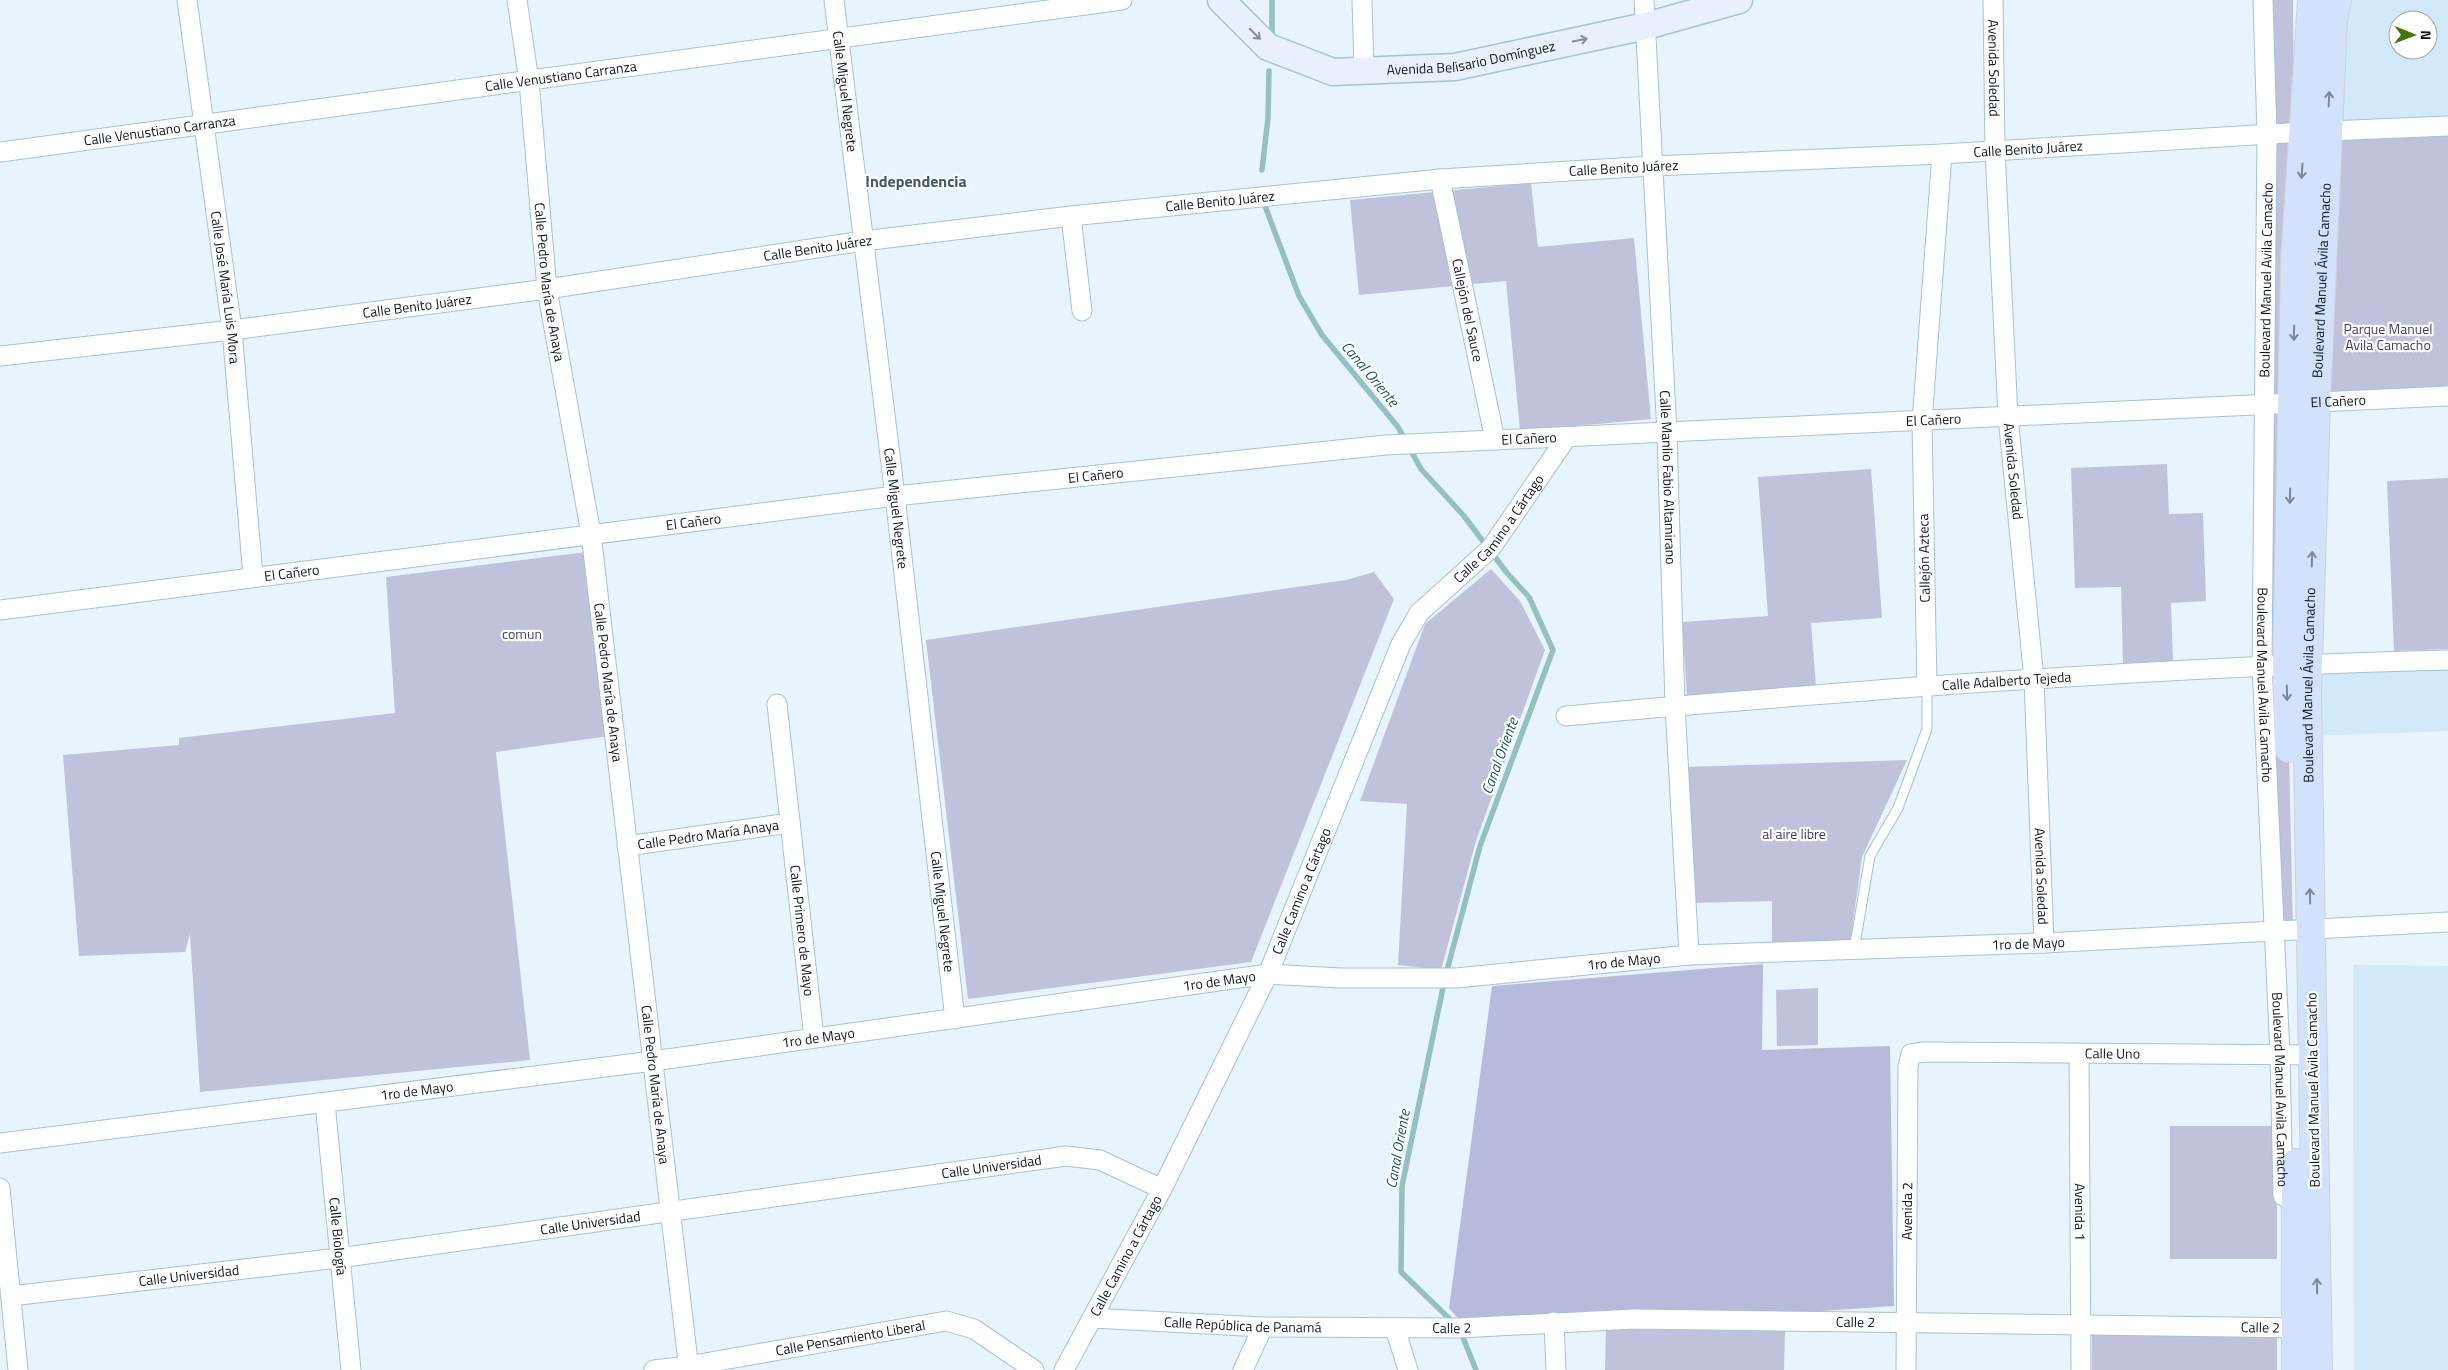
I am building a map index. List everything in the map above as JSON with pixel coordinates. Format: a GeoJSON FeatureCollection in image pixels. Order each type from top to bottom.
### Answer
{"type":"FeatureCollection","features":[{"type":"Feature","properties":{"kind":"main road","name":"Avenida Belisario Domínguez"},"geometry":{"type":"LineString","coordinates":[[1221,0],[1268,47],[1333,72],[1455,67],[1646,26],[1739,0]]}},
{"type":"Feature","properties":{"kind":"main road","name":"Boulevard Manuel Ávila Camacho"},"geometry":{"type":"LineString","coordinates":[[2312,0],[2316,132]]}},
{"type":"Feature","properties":{"kind":"main road","name":"Boulevard Manuel Ávila Camacho"},"geometry":{"type":"LineString","coordinates":[[2296,1370],[2299,1328],[2296,1055],[2286,664],[2304,404],[2295,261],[2337,0]]}},
{"type":"Feature","properties":{"kind":"main road","name":"Boulevard Manuel Ávila Camacho"},"geometry":{"type":"LineString","coordinates":[[2299,1328],[2318,1370]]}},
{"type":"Feature","properties":{"kind":"street","name":"Calle José María Luis Mora"},"geometry":{"type":"LineString","coordinates":[[187,0],[232,330],[252,576]]}},
{"type":"Feature","properties":{"kind":"street","name":"Calle Pedro María de Anaya"},"geometry":{"type":"LineString","coordinates":[[517,0],[529,81],[546,289],[591,534],[689,1368]]}},
{"type":"Feature","properties":{"kind":"street","name":"Calle Miguel Negrete"},"geometry":{"type":"LineString","coordinates":[[834,0],[895,496],[955,1019]]}},
{"type":"Feature","properties":{"kind":"street","name":"Calle Venustiano Carranza"},"geometry":{"type":"LineString","coordinates":[[0,152],[205,126],[1122,0]]}},
{"type":"Feature","properties":{"kind":"street"},"geometry":{"type":"LineString","coordinates":[[1362,0],[1364,71]]}},
{"type":"Feature","properties":{"kind":"street","name":"Calle Manlio Fabio Altamirano"},"geometry":{"type":"LineString","coordinates":[[1644,0],[1667,433],[1675,705],[1689,955]]}},
{"type":"Feature","properties":{"kind":"street","name":"Avenida Soledad"},"geometry":{"type":"LineString","coordinates":[[1993,0],[1995,150],[2008,417],[2034,679],[2044,943]]}},
{"type":"Feature","properties":{"kind":"street","name":"Boulevard Manuel Avila Camacho"},"geometry":{"type":"LineString","coordinates":[[2263,0],[2268,135],[2265,406],[2286,664]]}},
{"type":"Feature","properties":{"kind":"street","name":"Calle Benito Juárez"},"geometry":{"type":"LineString","coordinates":[[0,356],[232,330],[546,289],[863,241],[1071,216],[1440,179],[1652,166],[1942,154],[2448,126]]}},
{"type":"Feature","properties":{"kind":"street","name":"Callejón Azteca"},"geometry":{"type":"LineString","coordinates":[[1927,687],[1922,422],[1942,154]]}},
{"type":"Feature","properties":{"kind":"street","name":"Callejón del Sauce"},"geometry":{"type":"LineString","coordinates":[[1440,179],[1495,440]]}},
{"type":"Feature","properties":{"kind":"street"},"geometry":{"type":"LineString","coordinates":[[1071,216],[1082,311]]}},
{"type":"Feature","properties":{"kind":"street","name":"El Cañero"},"geometry":{"type":"LineString","coordinates":[[0,610],[252,576],[895,496],[1386,445],[1922,422],[2448,396]]}},
{"type":"Feature","properties":{"kind":"street","name":"Calle Camino a Cártago"},"geometry":{"type":"LineString","coordinates":[[1064,1370],[1162,1189],[1268,974],[1401,644],[1419,613],[1491,548],[1567,437]]}},
{"type":"Feature","properties":{"kind":"street","name":"Calle Adalberto Tejeda"},"geometry":{"type":"LineString","coordinates":[[1566,716],[1675,705],[2034,679],[2286,664],[2448,660]]}},
{"type":"Feature","properties":{"kind":"street","name":"Calle Primero de Mayo"},"geometry":{"type":"LineString","coordinates":[[777,704],[814,1038]]}},
{"type":"Feature","properties":{"kind":"street","name":"Calle Pedro María Anaya"},"geometry":{"type":"LineString","coordinates":[[627,846],[790,823]]}},
{"type":"Feature","properties":{"kind":"street","name":"1ro de Mayo"},"geometry":{"type":"LineString","coordinates":[[0,1143],[653,1061],[1268,974],[1340,978],[1456,978],[1689,955],[2044,943],[2448,922]]}},
{"type":"Feature","properties":{"kind":"street","name":"Calle Uno"},"geometry":{"type":"LineString","coordinates":[[1912,1054],[1924,1052],[2296,1055]]}},
{"type":"Feature","properties":{"kind":"street","name":"Avenida 1"},"geometry":{"type":"LineString","coordinates":[[2079,1053],[2081,1370]]}},
{"type":"Feature","properties":{"kind":"street","name":"Avenida 2"},"geometry":{"type":"LineString","coordinates":[[1906,1370],[1908,1322],[1908,1066],[1912,1054]]}},
{"type":"Feature","properties":{"kind":"street","name":"Calle Biología"},"geometry":{"type":"LineString","coordinates":[[325,1103],[351,1370]]}},
{"type":"Feature","properties":{"kind":"street","name":"Calle Universidad"},"geometry":{"type":"LineString","coordinates":[[11,1296],[339,1258],[1066,1156],[1100,1160],[1162,1189]]}},
{"type":"Feature","properties":{"kind":"street"},"geometry":{"type":"LineString","coordinates":[[0,1188],[4,1269],[11,1296],[18,1370]]}},
{"type":"Feature","properties":{"kind":"street","name":"Calle República de Panamá"},"geometry":{"type":"LineString","coordinates":[[1092,1318],[1263,1327],[1395,1328]]}},
{"type":"Feature","properties":{"kind":"street","name":"Calle 2"},"geometry":{"type":"LineString","coordinates":[[1395,1328],[1459,1328],[1634,1319],[2299,1328]]}},
{"type":"Feature","properties":{"kind":"street","name":"Calle Pensamiento Liberal"},"geometry":{"type":"LineString","coordinates":[[654,1370],[689,1368],[946,1321],[974,1329],[1034,1370]]}},
{"type":"Feature","properties":{"kind":"street"},"geometry":{"type":"LineString","coordinates":[[1554,1322],[1556,1370]]}},
{"type":"Feature","properties":{"kind":"street"},"geometry":{"type":"LineString","coordinates":[[1242,1370],[1263,1327]]}},
{"type":"Feature","properties":{"kind":"street"},"geometry":{"type":"LineString","coordinates":[[1395,1328],[1408,1370]]}},
{"type":"Feature","properties":{"kind":"street"},"geometry":{"type":"LineString","coordinates":[[2285,1370],[2299,1328]]}},
{"type":"Feature","properties":{"kind":"lane","name":"Callejón Azteca"},"geometry":{"type":"LineString","coordinates":[[1854,950],[1870,856],[1898,808],[1927,729],[1927,687]]}},
{"type":"Feature","properties":{"kind":"shaded area"},"geometry":{"type":"Polygon","coordinates":[[[2350,0],[2448,0],[2448,120],[2331,128],[2350,0]]]}},
{"type":"Feature","properties":{"kind":"shaded area"},"geometry":{"type":"Polygon","coordinates":[[[2448,664],[2448,731],[2312,736],[2314,666],[2448,664]]]}},
{"type":"Feature","properties":{"kind":"shaded area"},"geometry":{"type":"Polygon","coordinates":[[[1763,964],[1762,1050],[1890,1046],[1894,1306],[1474,1337],[1449,1308],[1492,986],[1763,964]]]}},
{"type":"Feature","properties":{"kind":"shaded area"},"geometry":{"type":"Polygon","coordinates":[[[2353,965],[2448,966],[2448,1370],[2354,1370],[2353,965]]]}},
{"type":"Feature","properties":{"kind":"green space"},"geometry":{"type":"Polygon","coordinates":[[[2261,0],[2293,0],[2294,132],[2269,133],[2261,0]]]}},
{"type":"Feature","properties":{"kind":"green space","name":"Parque Manuel Avila Camacho"},"geometry":{"type":"Polygon","coordinates":[[[2448,130],[2448,395],[2327,400],[2333,136],[2448,130]]]}},
{"type":"Feature","properties":{"kind":"green space"},"geometry":{"type":"Polygon","coordinates":[[[2269,136],[2294,136],[2288,402],[2268,402],[2269,136]]]}},
{"type":"Feature","properties":{"kind":"green space"},"geometry":{"type":"Polygon","coordinates":[[[1531,183],[1538,247],[1634,238],[1651,419],[1520,431],[1506,281],[1359,295],[1350,200],[1531,183]]]}},
{"type":"Feature","properties":{"kind":"green space"},"geometry":{"type":"Polygon","coordinates":[[[2266,408],[2287,408],[2287,664],[2293,930],[2274,932],[2266,408]]]}},
{"type":"Feature","properties":{"kind":"green space"},"geometry":{"type":"Polygon","coordinates":[[[2167,464],[2169,514],[2203,513],[2206,601],[2171,603],[2173,661],[2123,663],[2121,587],[2075,588],[2071,468],[2167,464]]]}},
{"type":"Feature","properties":{"kind":"green space"},"geometry":{"type":"Polygon","coordinates":[[[1871,469],[1882,618],[1811,623],[1816,686],[1687,696],[1682,622],[1768,616],[1758,477],[1871,469]]]}},
{"type":"Feature","properties":{"kind":"green space"},"geometry":{"type":"Polygon","coordinates":[[[2448,478],[2448,649],[2394,651],[2387,481],[2448,478]]]}},
{"type":"Feature","properties":{"kind":"green space","name":"comun"},"geometry":{"type":"Polygon","coordinates":[[[587,552],[609,736],[496,752],[530,1060],[200,1092],[190,934],[185,952],[79,956],[63,755],[179,745],[179,738],[395,713],[386,577],[587,552]]]}},
{"type":"Feature","properties":{"kind":"green space"},"geometry":{"type":"Polygon","coordinates":[[[1491,569],[1520,601],[1545,650],[1476,841],[1441,970],[1398,965],[1407,804],[1360,801],[1425,624],[1491,569]]]}},
{"type":"Feature","properties":{"kind":"green space"},"geometry":{"type":"Polygon","coordinates":[[[1374,572],[1394,599],[1251,962],[968,999],[926,640],[1346,580],[1374,572]]]}},
{"type":"Feature","properties":{"kind":"green space","name":"al aire libre"},"geometry":{"type":"Polygon","coordinates":[[[1907,760],[1862,857],[1850,944],[1772,946],[1772,901],[1689,903],[1685,767],[1907,760]]]}},
{"type":"Feature","properties":{"kind":"green space"},"geometry":{"type":"Polygon","coordinates":[[[1818,988],[1818,1045],[1777,1046],[1776,990],[1818,988]]]}},
{"type":"Feature","properties":{"kind":"green space"},"geometry":{"type":"Polygon","coordinates":[[[2170,1126],[2277,1126],[2277,1259],[2170,1259],[2170,1126]]]}},
{"type":"Feature","properties":{"kind":"green space"},"geometry":{"type":"Polygon","coordinates":[[[1606,1329],[1785,1331],[1784,1370],[1605,1370],[1606,1329]]]}},
{"type":"Feature","properties":{"kind":"green space"},"geometry":{"type":"Polygon","coordinates":[[[2277,1333],[2277,1370],[2092,1370],[2092,1334],[2277,1333]]]}},
{"type":"Feature","properties":{"kind":"waterway","name":"Canal Oriente"},"geometry":{"type":"LineString","coordinates":[[1272,0],[1272,39]]}},
{"type":"Feature","properties":{"kind":"waterway","name":"Canal Oriente"},"geometry":{"type":"LineString","coordinates":[[1262,170],[1268,118],[1269,71]]}},
{"type":"Feature","properties":{"kind":"waterway","name":"Canal Oriente"},"geometry":{"type":"LineString","coordinates":[[1265,206],[1299,296],[1322,335],[1398,427],[1421,469],[1464,516],[1507,573],[1529,597],[1553,650],[1480,846],[1445,978],[1402,1186],[1401,1272],[1454,1323]]}},
{"type":"Feature","properties":{"kind":"waterway","name":"Canal Oriente"},"geometry":{"type":"LineString","coordinates":[[1460,1330],[1476,1370]]}},
{"type":"Feature","properties":{"kind":"district","name":"Independencia"},"geometry":{"type":"Point","coordinates":[916,181]}}]}
